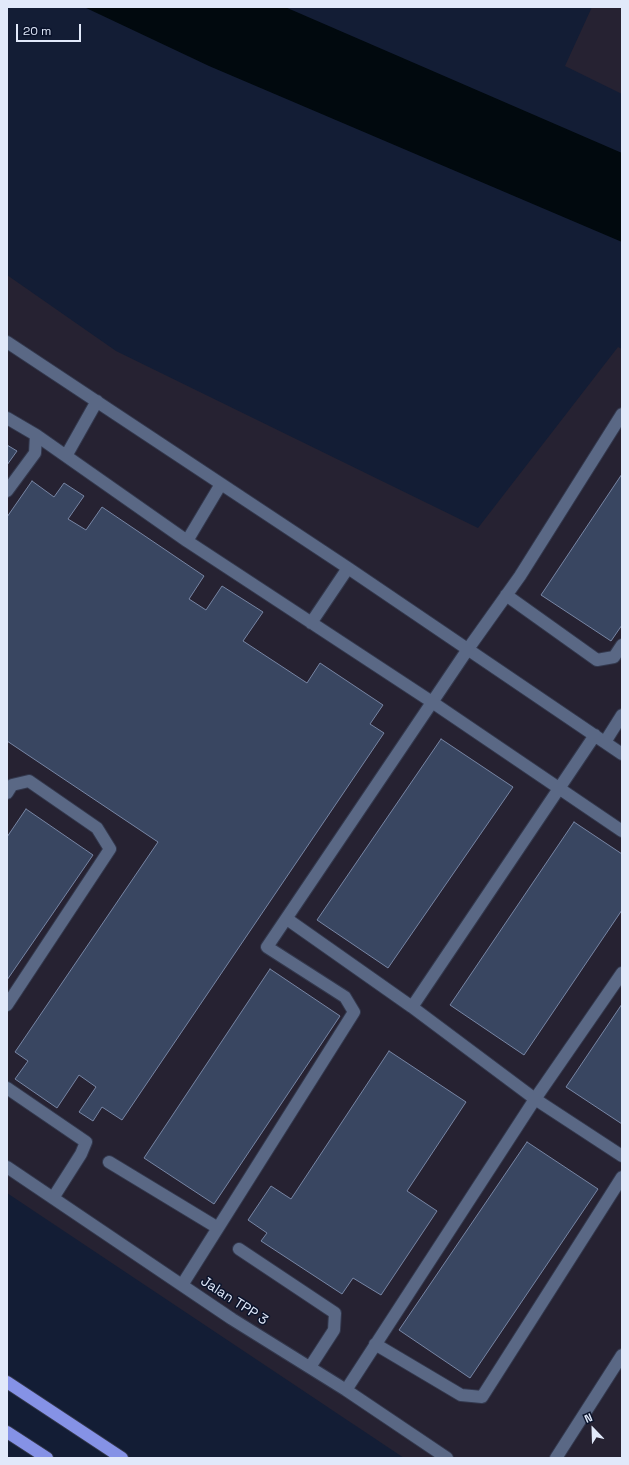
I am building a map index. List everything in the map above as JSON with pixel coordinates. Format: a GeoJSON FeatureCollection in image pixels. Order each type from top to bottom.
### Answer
{"type":"FeatureCollection","features":[{"type":"Feature","properties":{"kind":"highway"},"geometry":{"type":"LineString","coordinates":[[7,1382],[122,1458]]}},
{"type":"Feature","properties":{"kind":"highway"},"geometry":{"type":"LineString","coordinates":[[7,1432],[47,1458]]}},
{"type":"Feature","properties":{"kind":"street"},"geometry":{"type":"LineString","coordinates":[[7,342],[348,568],[622,754]]}},
{"type":"Feature","properties":{"kind":"street"},"geometry":{"type":"LineString","coordinates":[[66,456],[97,401]]}},
{"type":"Feature","properties":{"kind":"street"},"geometry":{"type":"LineString","coordinates":[[182,1285],[354,1012],[344,997],[267,947],[506,595],[622,414]]}},
{"type":"Feature","properties":{"kind":"street"},"geometry":{"type":"LineString","coordinates":[[7,418],[36,435],[187,541],[432,702],[622,831]]}},
{"type":"Feature","properties":{"kind":"street"},"geometry":{"type":"LineString","coordinates":[[7,491],[35,452],[36,435]]}},
{"type":"Feature","properties":{"kind":"street"},"geometry":{"type":"LineString","coordinates":[[187,541],[221,484]]}},
{"type":"Feature","properties":{"kind":"street"},"geometry":{"type":"LineString","coordinates":[[311,623],[348,568]]}},
{"type":"Feature","properties":{"kind":"street"},"geometry":{"type":"LineString","coordinates":[[506,595],[597,660],[614,657],[622,645]]}},
{"type":"Feature","properties":{"kind":"street"},"geometry":{"type":"LineString","coordinates":[[605,742],[622,715]]}},
{"type":"Feature","properties":{"kind":"street"},"geometry":{"type":"LineString","coordinates":[[412,1007],[595,735]]}},
{"type":"Feature","properties":{"kind":"street"},"geometry":{"type":"LineString","coordinates":[[7,793],[12,786],[29,781],[97,828],[110,849],[7,1005]]}},
{"type":"Feature","properties":{"kind":"street"},"geometry":{"type":"LineString","coordinates":[[287,919],[412,1007],[535,1098],[622,1156]]}},
{"type":"Feature","properties":{"kind":"street"},"geometry":{"type":"LineString","coordinates":[[346,1390],[535,1098],[622,972]]}},
{"type":"Feature","properties":{"kind":"street"},"geometry":{"type":"LineString","coordinates":[[7,1088],[86,1142],[81,1154],[53,1198]]}},
{"type":"Feature","properties":{"kind":"street"},"geometry":{"type":"LineString","coordinates":[[109,1162],[218,1228]]}},
{"type":"Feature","properties":{"kind":"street","name":"Jalan TPP 3"},"geometry":{"type":"LineString","coordinates":[[7,1167],[182,1285],[346,1390],[447,1458]]}},
{"type":"Feature","properties":{"kind":"street"},"geometry":{"type":"LineString","coordinates":[[375,1344],[461,1395],[482,1397],[622,1177]]}},
{"type":"Feature","properties":{"kind":"street"},"geometry":{"type":"LineString","coordinates":[[239,1249],[335,1313],[334,1330],[310,1367]]}},
{"type":"Feature","properties":{"kind":"street"},"geometry":{"type":"LineString","coordinates":[[556,1458],[622,1355]]}},
{"type":"Feature","properties":{"kind":"shaded area"},"geometry":{"type":"Polygon","coordinates":[[[84,7],[285,7],[622,153],[622,242],[209,66],[84,7]]]}},
{"type":"Feature","properties":{"kind":"shaded area"},"geometry":{"type":"Polygon","coordinates":[[[592,7],[622,7],[622,94],[565,66],[592,7]]]}},
{"type":"Feature","properties":{"kind":"shaded area"},"geometry":{"type":"Polygon","coordinates":[[[7,275],[116,351],[478,528],[618,347],[622,349],[622,1458],[404,1458],[7,1193],[7,275]]]}},
{"type":"Feature","properties":{"kind":"building"},"geometry":{"type":"Polygon","coordinates":[[[7,445],[17,451],[7,465],[7,445]]]}},
{"type":"Feature","properties":{"kind":"building"},"geometry":{"type":"Polygon","coordinates":[[[622,474],[622,625],[611,641],[541,595],[622,474]]]}},
{"type":"Feature","properties":{"kind":"building"},"geometry":{"type":"Polygon","coordinates":[[[32,481],[54,497],[64,483],[84,496],[68,519],[86,530],[102,507],[204,576],[189,599],[206,610],[222,586],[263,612],[243,641],[307,683],[320,663],[383,705],[370,724],[384,733],[122,1120],[102,1107],[93,1121],[79,1112],[96,1087],[79,1075],[57,1108],[15,1079],[28,1061],[15,1052],[158,842],[7,741],[7,517],[32,481]]]}},
{"type":"Feature","properties":{"kind":"building"},"geometry":{"type":"Polygon","coordinates":[[[441,739],[513,787],[388,968],[317,920],[441,739]]]}},
{"type":"Feature","properties":{"kind":"building"},"geometry":{"type":"Polygon","coordinates":[[[26,809],[93,855],[7,980],[7,837],[26,809]]]}},
{"type":"Feature","properties":{"kind":"building"},"geometry":{"type":"Polygon","coordinates":[[[574,822],[622,854],[622,910],[524,1055],[450,1005],[574,822]]]}},
{"type":"Feature","properties":{"kind":"building"},"geometry":{"type":"Polygon","coordinates":[[[270,969],[340,1016],[214,1204],[144,1158],[270,969]]]}},
{"type":"Feature","properties":{"kind":"building"},"geometry":{"type":"Polygon","coordinates":[[[622,1004],[622,1124],[566,1087],[622,1004]]]}},
{"type":"Feature","properties":{"kind":"building"},"geometry":{"type":"Polygon","coordinates":[[[389,1051],[466,1102],[407,1191],[437,1211],[381,1295],[353,1278],[342,1294],[261,1241],[267,1233],[248,1220],[271,1186],[291,1199],[389,1051]]]}},
{"type":"Feature","properties":{"kind":"building"},"geometry":{"type":"Polygon","coordinates":[[[527,1142],[598,1189],[470,1378],[399,1330],[527,1142]]]}}]}
